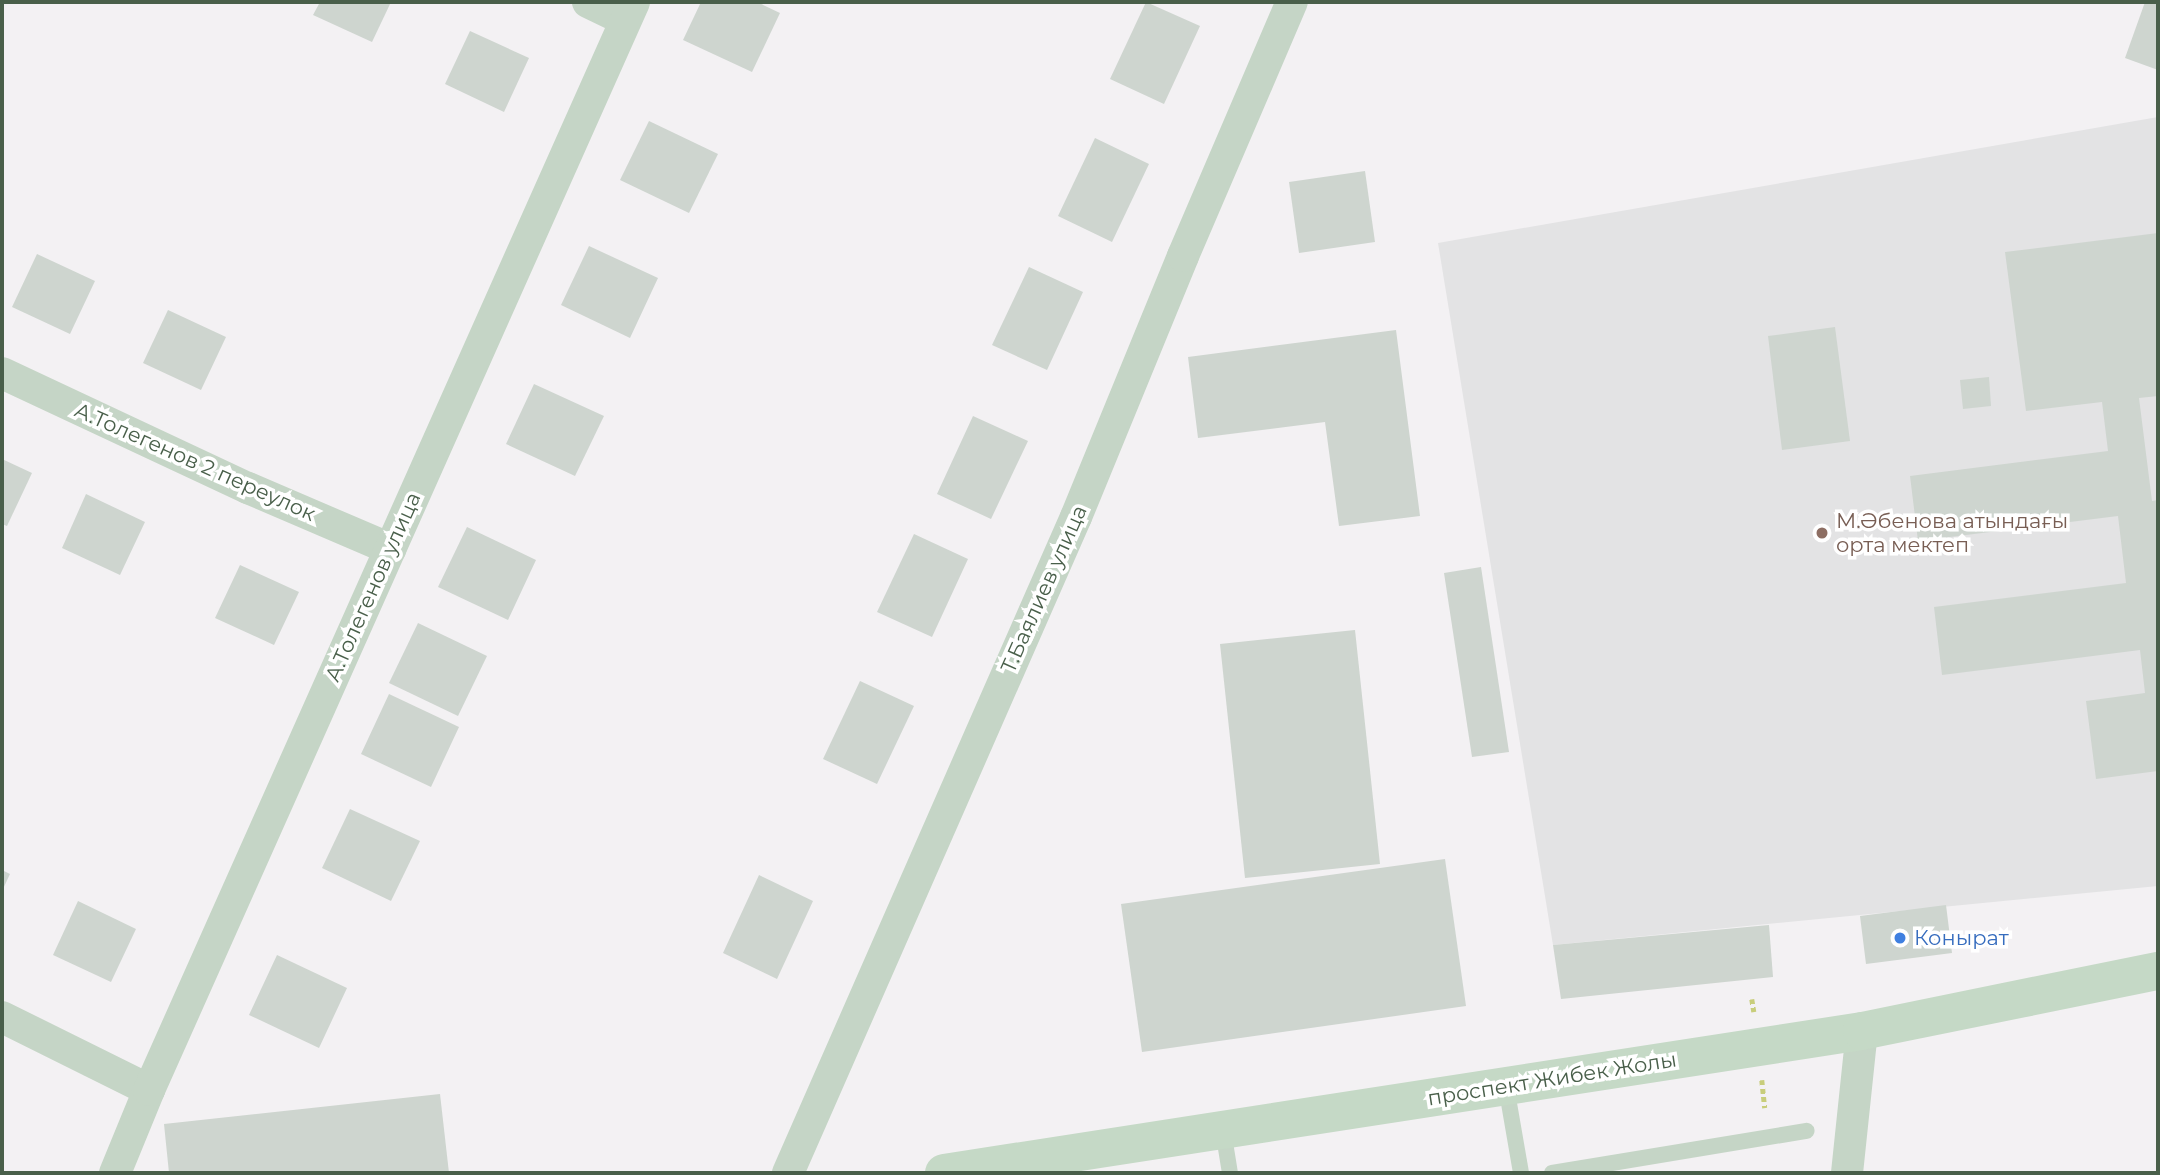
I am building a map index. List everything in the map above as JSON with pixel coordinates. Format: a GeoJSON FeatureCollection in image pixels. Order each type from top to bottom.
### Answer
{"type":"FeatureCollection","features":[{"type":"Feature","properties":{"kind":"main road","name":"проспект Жибек Жолы"},"geometry":{"type":"LineString","coordinates":[[944,1173],[1862,1031],[2158,971]]}},
{"type":"Feature","properties":{"kind":"street"},"geometry":{"type":"LineString","coordinates":[[588,2],[630,11]]}},
{"type":"Feature","properties":{"kind":"street","name":"Т.Баялиев улица"},"geometry":{"type":"LineString","coordinates":[[788,1173],[1076,517],[1183,256],[1292,2]]}},
{"type":"Feature","properties":{"kind":"street","name":"А.Толегенов улица"},"geometry":{"type":"LineString","coordinates":[[115,1173],[149,1090],[630,11]]}},
{"type":"Feature","properties":{"kind":"street","name":"А.Толегенов 2 переулок"},"geometry":{"type":"LineString","coordinates":[[2,373],[248,488],[390,549]]}},
{"type":"Feature","properties":{"kind":"street"},"geometry":{"type":"LineString","coordinates":[[2,1017],[149,1090]]}},
{"type":"Feature","properties":{"kind":"street"},"geometry":{"type":"LineString","coordinates":[[1847,1173],[1862,1031]]}},
{"type":"Feature","properties":{"kind":"lane"},"geometry":{"type":"LineString","coordinates":[[1506,1086],[1521,1173]]}},
{"type":"Feature","properties":{"kind":"lane"},"geometry":{"type":"LineString","coordinates":[[1223,1130],[1230,1173]]}},
{"type":"Feature","properties":{"kind":"lane"},"geometry":{"type":"LineString","coordinates":[[1552,1173],[1807,1131]]}},
{"type":"Feature","properties":{"kind":"shaded area","name":"М.Әбенова атындағы орта мектеп"},"geometry":{"type":"Polygon","coordinates":[[[2158,117],[2158,886],[1553,945],[1438,243],[2158,117]]]}},
{"type":"Feature","properties":{"kind":"building"},"geometry":{"type":"Polygon","coordinates":[[[320,2],[391,2],[372,42],[313,15],[320,2]]]}},
{"type":"Feature","properties":{"kind":"building"},"geometry":{"type":"Polygon","coordinates":[[[701,2],[757,2],[780,13],[752,72],[683,40],[701,2]]]}},
{"type":"Feature","properties":{"kind":"building"},"geometry":{"type":"Polygon","coordinates":[[[1146,2],[1200,26],[1164,104],[1110,79],[1146,2]]]}},
{"type":"Feature","properties":{"kind":"building"},"geometry":{"type":"Polygon","coordinates":[[[2145,2],[2158,2],[2158,70],[2125,58],[2145,2]]]}},
{"type":"Feature","properties":{"kind":"building"},"geometry":{"type":"Polygon","coordinates":[[[470,31],[529,58],[504,112],[445,84],[470,31]]]}},
{"type":"Feature","properties":{"kind":"building"},"geometry":{"type":"Polygon","coordinates":[[[649,121],[718,154],[689,213],[620,180],[649,121]]]}},
{"type":"Feature","properties":{"kind":"building"},"geometry":{"type":"Polygon","coordinates":[[[1095,138],[1149,164],[1112,242],[1058,216],[1095,138]]]}},
{"type":"Feature","properties":{"kind":"building"},"geometry":{"type":"Polygon","coordinates":[[[1365,171],[1375,242],[1299,253],[1289,182],[1365,171]]]}},
{"type":"Feature","properties":{"kind":"building","name":"М.Әбенова атындағы орта мектеп"},"geometry":{"type":"Polygon","coordinates":[[[2158,233],[2158,396],[2139,398],[2152,501],[2158,500],[2158,771],[2096,779],[2086,701],[2145,693],[2140,650],[1942,675],[1934,607],[2126,583],[2118,516],[1918,541],[1910,476],[2108,451],[2102,402],[2026,411],[2005,252],[2158,233]]]}},
{"type":"Feature","properties":{"kind":"building"},"geometry":{"type":"Polygon","coordinates":[[[589,246],[658,278],[630,338],[561,305],[589,246]]]}},
{"type":"Feature","properties":{"kind":"building"},"geometry":{"type":"Polygon","coordinates":[[[37,254],[95,281],[70,334],[12,307],[37,254]]]}},
{"type":"Feature","properties":{"kind":"building"},"geometry":{"type":"Polygon","coordinates":[[[1029,267],[1083,292],[1047,370],[992,345],[1029,267]]]}},
{"type":"Feature","properties":{"kind":"building"},"geometry":{"type":"Polygon","coordinates":[[[168,310],[226,337],[201,390],[143,363],[168,310]]]}},
{"type":"Feature","properties":{"kind":"building"},"geometry":{"type":"Polygon","coordinates":[[[1835,327],[1850,441],[1782,450],[1768,336],[1835,327]]]}},
{"type":"Feature","properties":{"kind":"building"},"geometry":{"type":"Polygon","coordinates":[[[1396,330],[1420,516],[1339,526],[1325,422],[1198,438],[1188,357],[1396,330]]]}},
{"type":"Feature","properties":{"kind":"building"},"geometry":{"type":"Polygon","coordinates":[[[1989,377],[1991,406],[1963,409],[1960,380],[1989,377]]]}},
{"type":"Feature","properties":{"kind":"building"},"geometry":{"type":"Polygon","coordinates":[[[534,384],[604,416],[575,476],[506,444],[534,384]]]}},
{"type":"Feature","properties":{"kind":"building"},"geometry":{"type":"Polygon","coordinates":[[[973,416],[1028,441],[991,519],[937,494],[973,416]]]}},
{"type":"Feature","properties":{"kind":"building"},"geometry":{"type":"Polygon","coordinates":[[[2,459],[32,473],[7,526],[2,524],[2,459]]]}},
{"type":"Feature","properties":{"kind":"building"},"geometry":{"type":"Polygon","coordinates":[[[86,494],[145,522],[120,575],[62,548],[86,494]]]}},
{"type":"Feature","properties":{"kind":"building"},"geometry":{"type":"Polygon","coordinates":[[[467,527],[536,560],[508,620],[438,587],[467,527]]]}},
{"type":"Feature","properties":{"kind":"building"},"geometry":{"type":"Polygon","coordinates":[[[914,534],[968,559],[932,637],[877,612],[914,534]]]}},
{"type":"Feature","properties":{"kind":"building"},"geometry":{"type":"Polygon","coordinates":[[[240,565],[299,592],[274,645],[215,618],[240,565]]]}},
{"type":"Feature","properties":{"kind":"building"},"geometry":{"type":"Polygon","coordinates":[[[1481,567],[1509,752],[1472,757],[1444,573],[1481,567]]]}},
{"type":"Feature","properties":{"kind":"building"},"geometry":{"type":"Polygon","coordinates":[[[418,623],[487,656],[458,716],[389,683],[418,623]]]}},
{"type":"Feature","properties":{"kind":"building"},"geometry":{"type":"Polygon","coordinates":[[[1355,630],[1380,864],[1245,878],[1220,644],[1355,630]]]}},
{"type":"Feature","properties":{"kind":"building"},"geometry":{"type":"Polygon","coordinates":[[[860,681],[914,706],[877,784],[823,759],[860,681]]]}},
{"type":"Feature","properties":{"kind":"building"},"geometry":{"type":"Polygon","coordinates":[[[389,694],[459,727],[431,787],[361,754],[389,694]]]}},
{"type":"Feature","properties":{"kind":"building"},"geometry":{"type":"Polygon","coordinates":[[[350,809],[420,841],[391,901],[322,868],[350,809]]]}},
{"type":"Feature","properties":{"kind":"building"},"geometry":{"type":"Polygon","coordinates":[[[1445,859],[1466,1006],[1142,1052],[1121,904],[1445,859]]]}},
{"type":"Feature","properties":{"kind":"building"},"geometry":{"type":"Polygon","coordinates":[[[2,870],[10,874],[2,891],[2,870]]]}},
{"type":"Feature","properties":{"kind":"building"},"geometry":{"type":"Polygon","coordinates":[[[759,875],[813,901],[777,979],[723,953],[759,875]]]}},
{"type":"Feature","properties":{"kind":"building"},"geometry":{"type":"Polygon","coordinates":[[[78,901],[136,929],[111,982],[53,955],[78,901]]]}},
{"type":"Feature","properties":{"kind":"building"},"geometry":{"type":"Polygon","coordinates":[[[1946,905],[1952,953],[1866,964],[1860,916],[1946,905]]]}},
{"type":"Feature","properties":{"kind":"building"},"geometry":{"type":"Polygon","coordinates":[[[1769,925],[1773,977],[1561,999],[1553,945],[1769,925]]]}},
{"type":"Feature","properties":{"kind":"building"},"geometry":{"type":"Polygon","coordinates":[[[277,955],[347,988],[319,1048],[249,1015],[277,955]]]}},
{"type":"Feature","properties":{"kind":"building"},"geometry":{"type":"Polygon","coordinates":[[[440,1094],[449,1173],[169,1173],[164,1124],[440,1094]]]}},
{"type":"Feature","properties":{"kind":"place","name":"М.Әбенова атындағы орта мектеп"},"geometry":{"type":"Point","coordinates":[1822,533]}},
{"type":"Feature","properties":{"kind":"place","name":"Конырат"},"geometry":{"type":"Point","coordinates":[1900,938]}}]}
